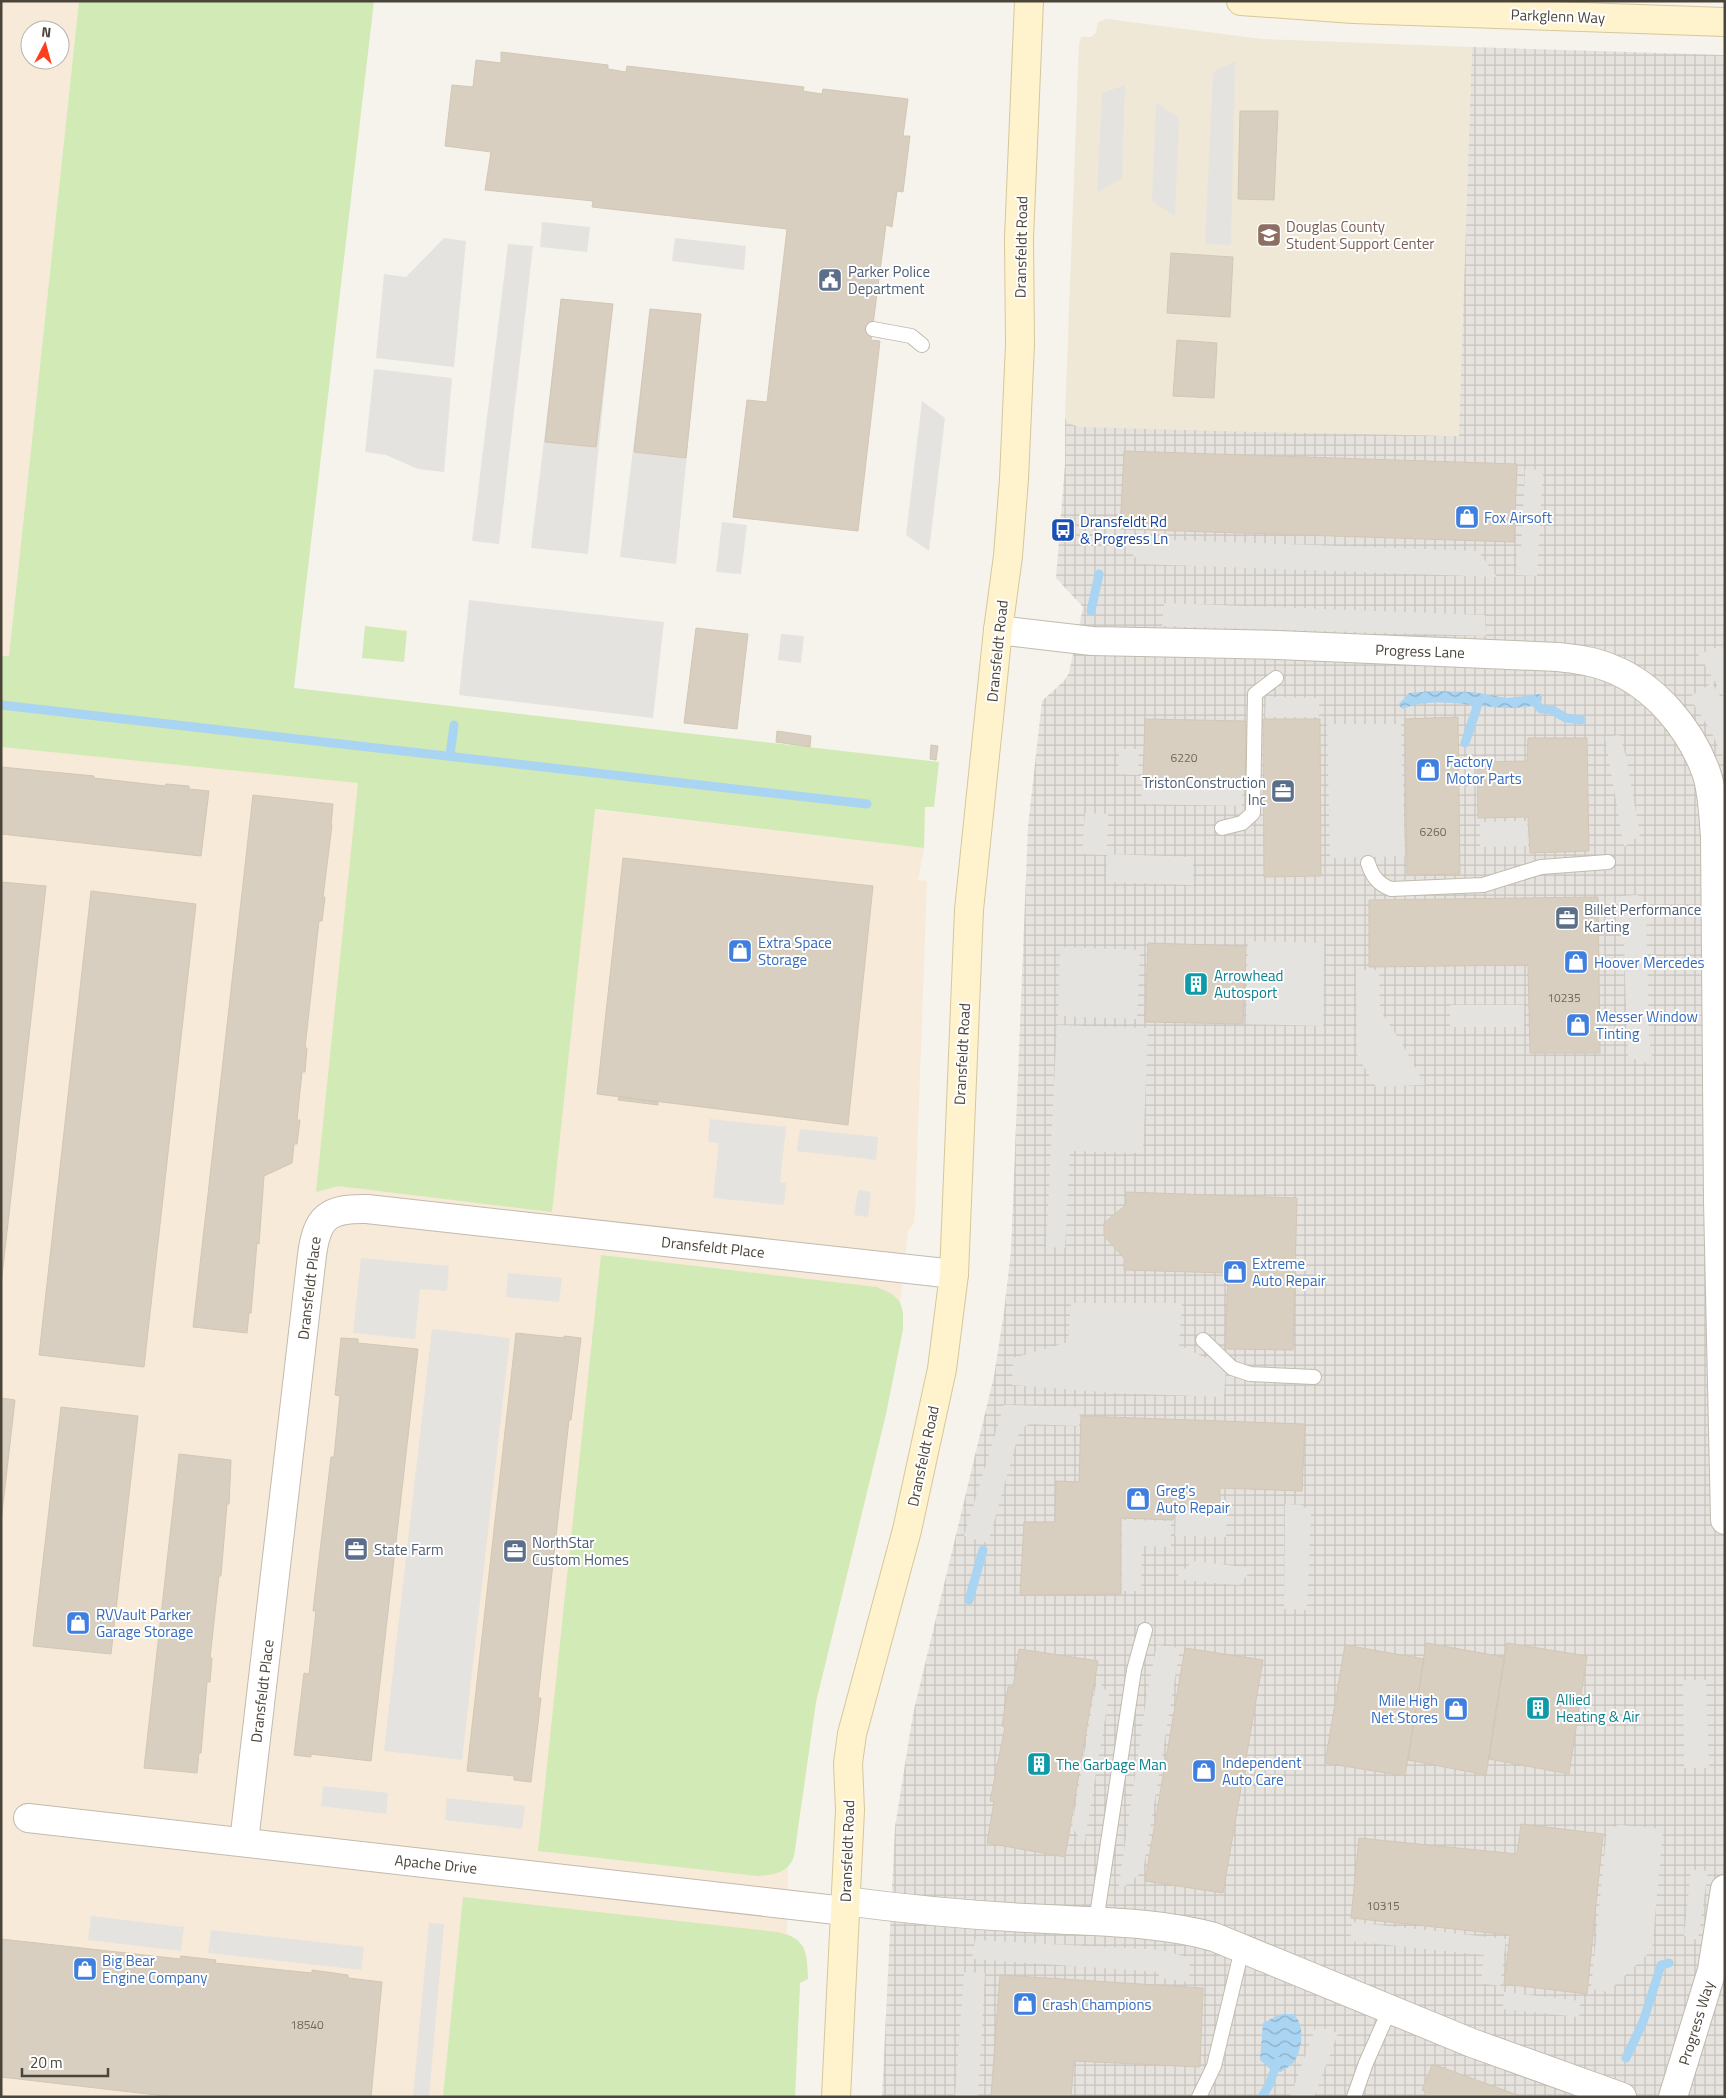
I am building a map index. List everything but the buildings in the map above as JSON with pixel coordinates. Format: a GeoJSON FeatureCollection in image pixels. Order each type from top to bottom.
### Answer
{"type":"FeatureCollection","features":[{"type":"Feature","properties":{"kind":"street","name":"Dransfeldt Road"},"geometry":{"type":"LineString","coordinates":[[836,2097],[850,1810],[848,1764],[852,1734],[907,1530],[942,1368],[954,1274],[969,910],[998,630],[1008,556],[1016,440],[1020,344],[1019,238],[1029,1]]}},
{"type":"Feature","properties":{"kind":"street","name":"Parkglenn Way"},"geometry":{"type":"LineString","coordinates":[[1241,1],[1353,9],[1619,10],[1725,22]]}},
{"type":"Feature","properties":{"kind":"street","name":"Progress Lane"},"geometry":{"type":"LineString","coordinates":[[998,630],[1092,641],[1278,645],[1558,657],[1598,664],[1626,676],[1655,697],[1691,740],[1706,773],[1711,795],[1715,857],[1725,1520]]}},
{"type":"Feature","properties":{"kind":"street","name":"Dransfeldt Place"},"geometry":{"type":"LineString","coordinates":[[244,1842],[312,1255],[316,1232],[322,1221],[341,1211],[367,1209],[954,1274]]}},
{"type":"Feature","properties":{"kind":"street","name":"Apache Drive"},"geometry":{"type":"LineString","coordinates":[[28,1818],[845,1906],[1096,1922],[1196,1932],[1242,1949],[1472,2044],[1622,2097]]}},
{"type":"Feature","properties":{"kind":"street","name":"Progress Way"},"geometry":{"type":"LineString","coordinates":[[1673,2097],[1712,1970],[1725,1889]]}},
{"type":"Feature","properties":{"kind":"lane"},"geometry":{"type":"LineString","coordinates":[[873,329],[911,336],[922,345]]}},
{"type":"Feature","properties":{"kind":"lane"},"geometry":{"type":"LineString","coordinates":[[1222,828],[1242,823],[1253,813],[1255,694],[1276,678]]}},
{"type":"Feature","properties":{"kind":"lane"},"geometry":{"type":"LineString","coordinates":[[1368,863],[1375,879],[1382,886],[1391,889],[1484,885],[1541,866],[1608,862]]}},
{"type":"Feature","properties":{"kind":"lane"},"geometry":{"type":"LineString","coordinates":[[1203,1340],[1232,1368],[1250,1374],[1314,1377]]}},
{"type":"Feature","properties":{"kind":"lane"},"geometry":{"type":"LineString","coordinates":[[1096,1922],[1134,1670],[1145,1630]]}},
{"type":"Feature","properties":{"kind":"lane"},"geometry":{"type":"LineString","coordinates":[[1199,2097],[1214,2066],[1242,1949]]}},
{"type":"Feature","properties":{"kind":"lane"},"geometry":{"type":"LineString","coordinates":[[1354,2097],[1366,2062],[1389,2011]]}},
{"type":"Feature","properties":{"kind":"shaded area"},"geometry":{"type":"Polygon","coordinates":[[[1,1],[79,1],[9,657],[1,656],[1,1]]]}},
{"type":"Feature","properties":{"kind":"shaded area","name":"Douglas County Student Support Center"},"geometry":{"type":"Polygon","coordinates":[[[1107,19],[1262,39],[1472,47],[1459,436],[1080,427],[1070,424],[1065,418],[1079,44],[1081,37],[1091,37],[1096,33],[1098,22],[1107,19]]]}},
{"type":"Feature","properties":{"kind":"shaded area"},"geometry":{"type":"Polygon","coordinates":[[[1472,47],[1725,55],[1725,2097],[882,2097],[895,1827],[913,1714],[994,1376],[1004,1312],[1011,1250],[1028,826],[1042,701],[1064,681],[1069,673],[1083,607],[1056,578],[1065,464],[1065,418],[1070,424],[1458,436],[1472,47]]]}},
{"type":"Feature","properties":{"kind":"shaded area"},"geometry":{"type":"Polygon","coordinates":[[[1235,61],[1231,245],[1205,244],[1213,72],[1235,61]]]}},
{"type":"Feature","properties":{"kind":"shaded area"},"geometry":{"type":"Polygon","coordinates":[[[1125,85],[1122,179],[1097,192],[1102,93],[1125,85]]]}},
{"type":"Feature","properties":{"kind":"shaded area"},"geometry":{"type":"Polygon","coordinates":[[[1156,102],[1179,118],[1175,216],[1152,201],[1156,102]]]}},
{"type":"Feature","properties":{"kind":"shaded area"},"geometry":{"type":"Polygon","coordinates":[[[542,222],[590,227],[587,252],[540,247],[542,222]]]}},
{"type":"Feature","properties":{"kind":"shaded area"},"geometry":{"type":"Polygon","coordinates":[[[444,238],[466,241],[454,367],[376,358],[384,274],[406,277],[444,238]]]}},
{"type":"Feature","properties":{"kind":"shaded area"},"geometry":{"type":"Polygon","coordinates":[[[675,238],[746,246],[744,270],[672,261],[675,238]]]}},
{"type":"Feature","properties":{"kind":"shaded area"},"geometry":{"type":"Polygon","coordinates":[[[508,244],[533,246],[499,544],[472,541],[508,244]]]}},
{"type":"Feature","properties":{"kind":"shaded area"},"geometry":{"type":"Polygon","coordinates":[[[561,299],[613,304],[588,554],[531,548],[561,299]]]}},
{"type":"Feature","properties":{"kind":"shaded area"},"geometry":{"type":"Polygon","coordinates":[[[650,309],[701,314],[676,564],[620,557],[650,309]]]}},
{"type":"Feature","properties":{"kind":"shaded area"},"geometry":{"type":"Polygon","coordinates":[[[374,369],[452,378],[444,472],[418,469],[386,455],[365,452],[374,369]]]}},
{"type":"Feature","properties":{"kind":"shaded area"},"geometry":{"type":"Polygon","coordinates":[[[922,401],[945,418],[929,551],[906,535],[922,401]]]}},
{"type":"Feature","properties":{"kind":"shaded area"},"geometry":{"type":"Polygon","coordinates":[[[1525,469],[1543,470],[1537,576],[1516,575],[1517,551],[1521,551],[1525,469]]]}},
{"type":"Feature","properties":{"kind":"shaded area"},"geometry":{"type":"Polygon","coordinates":[[[722,522],[747,525],[741,574],[716,572],[722,522]]]}},
{"type":"Feature","properties":{"kind":"shaded area"},"geometry":{"type":"Polygon","coordinates":[[[1118,538],[1478,551],[1497,577],[1141,564],[1118,538]]]}},
{"type":"Feature","properties":{"kind":"shaded area"},"geometry":{"type":"Polygon","coordinates":[[[469,600],[664,622],[653,718],[459,695],[469,600]]]}},
{"type":"Feature","properties":{"kind":"shaded area"},"geometry":{"type":"Polygon","coordinates":[[[1164,603],[1485,615],[1486,636],[1162,626],[1164,603]]]}},
{"type":"Feature","properties":{"kind":"shaded area"},"geometry":{"type":"Polygon","coordinates":[[[781,634],[804,636],[801,663],[778,660],[781,634]]]}},
{"type":"Feature","properties":{"kind":"shaded area"},"geometry":{"type":"Polygon","coordinates":[[[1725,645],[1725,698],[1698,654],[1725,645]]]}},
{"type":"Feature","properties":{"kind":"shaded area"},"geometry":{"type":"Polygon","coordinates":[[[1712,683],[1725,704],[1725,761],[1711,731],[1689,697],[1712,683]]]}},
{"type":"Feature","properties":{"kind":"shaded area"},"geometry":{"type":"Polygon","coordinates":[[[1266,697],[1319,698],[1319,717],[1265,717],[1266,697]]]}},
{"type":"Feature","properties":{"kind":"shaded area"},"geometry":{"type":"Polygon","coordinates":[[[1327,724],[1401,724],[1405,856],[1330,858],[1327,724]]]}},
{"type":"Feature","properties":{"kind":"shaded area"},"geometry":{"type":"Polygon","coordinates":[[[1619,735],[1626,756],[1640,835],[1624,847],[1605,737],[1619,735]]]}},
{"type":"Feature","properties":{"kind":"shaded area"},"geometry":{"type":"Polygon","coordinates":[[[1,747],[358,782],[924,848],[918,880],[927,881],[915,1212],[914,1222],[908,1231],[900,1302],[903,1313],[903,1329],[886,1414],[816,1702],[795,1851],[788,1867],[787,1933],[804,1947],[808,1979],[800,1983],[795,2097],[1,2097],[1,747]]]}},
{"type":"Feature","properties":{"kind":"shaded area"},"geometry":{"type":"Polygon","coordinates":[[[1119,749],[1139,749],[1138,775],[1118,774],[1119,749]]]}},
{"type":"Feature","properties":{"kind":"shaded area"},"geometry":{"type":"Polygon","coordinates":[[[1142,781],[1243,784],[1242,806],[1141,804],[1142,781]]]}},
{"type":"Feature","properties":{"kind":"shaded area"},"geometry":{"type":"Polygon","coordinates":[[[1085,813],[1108,814],[1107,854],[1193,857],[1193,885],[1106,882],[1107,855],[1082,854],[1085,813]]]}},
{"type":"Feature","properties":{"kind":"shaded area"},"geometry":{"type":"Polygon","coordinates":[[[1527,821],[1528,846],[1480,847],[1480,822],[1527,821]]]}},
{"type":"Feature","properties":{"kind":"shaded area"},"geometry":{"type":"Polygon","coordinates":[[[1638,895],[1646,908],[1649,1038],[1653,1065],[1628,1057],[1622,896],[1638,895]]]}},
{"type":"Feature","properties":{"kind":"shaded area"},"geometry":{"type":"Polygon","coordinates":[[[1248,941],[1324,943],[1323,1026],[1246,1024],[1248,941]]]}},
{"type":"Feature","properties":{"kind":"shaded area"},"geometry":{"type":"Polygon","coordinates":[[[1060,947],[1140,950],[1137,1019],[1058,1016],[1060,947]]]}},
{"type":"Feature","properties":{"kind":"shaded area"},"geometry":{"type":"Polygon","coordinates":[[[1356,970],[1379,970],[1380,1010],[1401,1042],[1425,1085],[1376,1087],[1357,1055],[1356,970]]]}},
{"type":"Feature","properties":{"kind":"shaded area"},"geometry":{"type":"Polygon","coordinates":[[[1450,1005],[1524,1005],[1524,1027],[1450,1027],[1450,1005]]]}},
{"type":"Feature","properties":{"kind":"shaded area"},"geometry":{"type":"Polygon","coordinates":[[[1057,1025],[1148,1028],[1143,1153],[1070,1151],[1065,1248],[1046,1247],[1057,1025]]]}},
{"type":"Feature","properties":{"kind":"shaded area"},"geometry":{"type":"Polygon","coordinates":[[[710,1119],[786,1127],[780,1182],[786,1183],[784,1205],[713,1198],[719,1143],[708,1142],[710,1119]]]}},
{"type":"Feature","properties":{"kind":"shaded area"},"geometry":{"type":"Polygon","coordinates":[[[800,1129],[878,1137],[876,1160],[797,1151],[800,1129]]]}},
{"type":"Feature","properties":{"kind":"shaded area"},"geometry":{"type":"Polygon","coordinates":[[[858,1190],[871,1192],[868,1217],[854,1215],[858,1190]]]}},
{"type":"Feature","properties":{"kind":"shaded area"},"geometry":{"type":"Polygon","coordinates":[[[361,1258],[449,1266],[447,1291],[420,1289],[415,1339],[353,1333],[361,1258]]]}},
{"type":"Feature","properties":{"kind":"shaded area"},"geometry":{"type":"Polygon","coordinates":[[[508,1273],[562,1278],[559,1302],[506,1297],[508,1273]]]}},
{"type":"Feature","properties":{"kind":"shaded area"},"geometry":{"type":"Polygon","coordinates":[[[1071,1303],[1182,1303],[1179,1345],[1226,1368],[1224,1397],[1114,1393],[1012,1385],[1013,1358],[1068,1342],[1071,1303]]]}},
{"type":"Feature","properties":{"kind":"shaded area"},"geometry":{"type":"Polygon","coordinates":[[[432,1329],[510,1338],[462,1760],[384,1751],[432,1329]]]}},
{"type":"Feature","properties":{"kind":"shaded area"},"geometry":{"type":"Polygon","coordinates":[[[1004,1405],[1080,1407],[1079,1426],[1029,1424],[1020,1429],[988,1543],[964,1536],[1004,1405]]]}},
{"type":"Feature","properties":{"kind":"shaded area"},"geometry":{"type":"Polygon","coordinates":[[[1285,1504],[1302,1505],[1311,1513],[1307,1610],[1284,1609],[1285,1504]]]}},
{"type":"Feature","properties":{"kind":"shaded area"},"geometry":{"type":"Polygon","coordinates":[[[1176,1511],[1227,1513],[1226,1537],[1175,1536],[1176,1511]]]}},
{"type":"Feature","properties":{"kind":"shaded area"},"geometry":{"type":"Polygon","coordinates":[[[1122,1520],[1171,1521],[1171,1547],[1142,1546],[1141,1591],[1122,1591],[1122,1520]]]}},
{"type":"Feature","properties":{"kind":"shaded area"},"geometry":{"type":"Polygon","coordinates":[[[1193,1561],[1253,1568],[1239,1585],[1183,1580],[1177,1576],[1193,1561]]]}},
{"type":"Feature","properties":{"kind":"shaded area"},"geometry":{"type":"Polygon","coordinates":[[[1157,1645],[1180,1648],[1143,1871],[1118,1892],[1147,1693],[1157,1645]]]}},
{"type":"Feature","properties":{"kind":"shaded area"},"geometry":{"type":"Polygon","coordinates":[[[1097,1679],[1109,1695],[1084,1845],[1072,1827],[1097,1679]]]}},
{"type":"Feature","properties":{"kind":"shaded area"},"geometry":{"type":"Polygon","coordinates":[[[1683,1680],[1706,1680],[1709,1768],[1684,1768],[1683,1680]]]}},
{"type":"Feature","properties":{"kind":"shaded area"},"geometry":{"type":"Polygon","coordinates":[[[323,1786],[388,1793],[386,1814],[321,1806],[323,1786]]]}},
{"type":"Feature","properties":{"kind":"shaded area"},"geometry":{"type":"Polygon","coordinates":[[[447,1798],[525,1806],[522,1829],[445,1820],[447,1798]]]}},
{"type":"Feature","properties":{"kind":"shaded area"},"geometry":{"type":"Polygon","coordinates":[[[1619,1825],[1663,1829],[1652,1950],[1608,1992],[1591,1989],[1607,1830],[1619,1825]]]}},
{"type":"Feature","properties":{"kind":"shaded area"},"geometry":{"type":"Polygon","coordinates":[[[1691,1870],[1708,1871],[1698,1940],[1684,1936],[1691,1870]]]}},
{"type":"Feature","properties":{"kind":"shaded area"},"geometry":{"type":"Polygon","coordinates":[[[91,1916],[184,1927],[181,1951],[88,1940],[91,1916]]]}},
{"type":"Feature","properties":{"kind":"shaded area"},"geometry":{"type":"Polygon","coordinates":[[[1352,1922],[1506,1939],[1500,1986],[1481,1983],[1484,1955],[1350,1941],[1352,1922]]]}},
{"type":"Feature","properties":{"kind":"shaded area"},"geometry":{"type":"Polygon","coordinates":[[[429,1923],[444,1924],[429,2097],[413,2097],[429,1923]]]}},
{"type":"Feature","properties":{"kind":"shaded area"},"geometry":{"type":"Polygon","coordinates":[[[211,1930],[364,1947],[361,1970],[208,1953],[211,1930]]]}},
{"type":"Feature","properties":{"kind":"shaded area"},"geometry":{"type":"Polygon","coordinates":[[[975,1940],[1162,1950],[1190,1958],[1189,1982],[1159,1978],[1159,1972],[972,1959],[975,1940]]]}},
{"type":"Feature","properties":{"kind":"shaded area"},"geometry":{"type":"Polygon","coordinates":[[[964,1972],[985,1973],[978,2097],[955,2097],[964,1972]]]}},
{"type":"Feature","properties":{"kind":"shaded area"},"geometry":{"type":"Polygon","coordinates":[[[1504,1992],[1580,2001],[1579,2017],[1503,2009],[1504,1992]]]}},
{"type":"Feature","properties":{"kind":"shaded area"},"geometry":{"type":"Polygon","coordinates":[[[1316,2026],[1338,2033],[1314,2097],[1290,2097],[1316,2026]]]}},
{"type":"Feature","properties":{"kind":"green space"},"geometry":{"type":"Polygon","coordinates":[[[79,1],[374,1],[294,688],[939,762],[934,807],[925,807],[924,848],[595,809],[552,1212],[338,1186],[316,1192],[358,783],[1,747],[1,656],[9,656],[79,1]]]}},
{"type":"Feature","properties":{"kind":"green space"},"geometry":{"type":"Polygon","coordinates":[[[365,626],[407,631],[404,662],[362,658],[365,626]]]}},
{"type":"Feature","properties":{"kind":"green space"},"geometry":{"type":"Polygon","coordinates":[[[601,1255],[877,1287],[892,1294],[900,1302],[903,1313],[903,1329],[886,1414],[816,1702],[794,1856],[792,1862],[784,1870],[775,1874],[758,1876],[538,1851],[601,1255]]]}},
{"type":"Feature","properties":{"kind":"green space"},"geometry":{"type":"Polygon","coordinates":[[[463,1897],[777,1932],[794,1938],[800,1942],[806,1954],[808,1979],[800,1983],[795,2097],[443,2097],[463,1897]]]}},
{"type":"Feature","properties":{"kind":"water"},"geometry":{"type":"Polygon","coordinates":[[[1433,691],[1472,692],[1507,698],[1539,694],[1542,696],[1542,700],[1527,707],[1514,708],[1454,703],[1421,704],[1403,709],[1400,707],[1399,704],[1409,693],[1433,691]]]}},
{"type":"Feature","properties":{"kind":"water"},"geometry":{"type":"Polygon","coordinates":[[[1281,2014],[1293,2014],[1297,2018],[1301,2030],[1301,2044],[1294,2062],[1281,2072],[1272,2070],[1260,2060],[1263,2023],[1281,2014]]]}},
{"type":"Feature","properties":{"kind":"waterway"},"geometry":{"type":"LineString","coordinates":[[1091,611],[1099,574]]}},
{"type":"Feature","properties":{"kind":"waterway"},"geometry":{"type":"LineString","coordinates":[[1532,699],[1541,709],[1552,710],[1566,718],[1581,720]]}},
{"type":"Feature","properties":{"kind":"waterway"},"geometry":{"type":"LineString","coordinates":[[1465,743],[1479,701]]}},
{"type":"Feature","properties":{"kind":"waterway"},"geometry":{"type":"LineString","coordinates":[[1,705],[867,804]]}},
{"type":"Feature","properties":{"kind":"waterway"},"geometry":{"type":"LineString","coordinates":[[450,755],[454,725]]}},
{"type":"Feature","properties":{"kind":"waterway"},"geometry":{"type":"LineString","coordinates":[[969,1600],[983,1550]]}},
{"type":"Feature","properties":{"kind":"waterway"},"geometry":{"type":"LineString","coordinates":[[1626,2058],[1643,2022],[1661,1965],[1669,1963]]}},
{"type":"Feature","properties":{"kind":"waterway"},"geometry":{"type":"LineString","coordinates":[[1262,2097],[1269,2085],[1278,2061]]}},
{"type":"Feature","properties":{"kind":"place","name":"Douglas County Student Support Center"},"geometry":{"type":"Point","coordinates":[1269,235]}},
{"type":"Feature","properties":{"kind":"place","name":"Parker Police Department"},"geometry":{"type":"Point","coordinates":[830,280]}},
{"type":"Feature","properties":{"kind":"place","name":"Fox Airsoft"},"geometry":{"type":"Point","coordinates":[1467,517]}},
{"type":"Feature","properties":{"kind":"place","name":"Dransfeldt Rd & Progress Ln"},"geometry":{"type":"Point","coordinates":[1063,530]}},
{"type":"Feature","properties":{"kind":"place","name":"Factory Motor Parts"},"geometry":{"type":"Point","coordinates":[1428,770]}},
{"type":"Feature","properties":{"kind":"place","name":"TristonConstruction Inc"},"geometry":{"type":"Point","coordinates":[1283,791]}},
{"type":"Feature","properties":{"kind":"place","name":"Billet Performance Karting"},"geometry":{"type":"Point","coordinates":[1567,918]}},
{"type":"Feature","properties":{"kind":"place","name":"Extra Space Storage"},"geometry":{"type":"Point","coordinates":[740,951]}},
{"type":"Feature","properties":{"kind":"place","name":"Hoover Mercedes"},"geometry":{"type":"Point","coordinates":[1576,962]}},
{"type":"Feature","properties":{"kind":"place","name":"Arrowhead Autosport"},"geometry":{"type":"Point","coordinates":[1196,984]}},
{"type":"Feature","properties":{"kind":"place","name":"Messer Window Tinting"},"geometry":{"type":"Point","coordinates":[1578,1025]}},
{"type":"Feature","properties":{"kind":"place","name":"Extreme Auto Repair"},"geometry":{"type":"Point","coordinates":[1235,1272]}},
{"type":"Feature","properties":{"kind":"place","name":"Greg's Auto Repair"},"geometry":{"type":"Point","coordinates":[1138,1499]}},
{"type":"Feature","properties":{"kind":"place","name":"State Farm"},"geometry":{"type":"Point","coordinates":[356,1549]}},
{"type":"Feature","properties":{"kind":"place","name":"NorthStar Custom Homes"},"geometry":{"type":"Point","coordinates":[515,1551]}},
{"type":"Feature","properties":{"kind":"place","name":"RVVault Parker Garage Storage"},"geometry":{"type":"Point","coordinates":[78,1623]}},
{"type":"Feature","properties":{"kind":"place","name":"Allied Heating & Air"},"geometry":{"type":"Point","coordinates":[1538,1708]}},
{"type":"Feature","properties":{"kind":"place","name":"Mile High Net Stores"},"geometry":{"type":"Point","coordinates":[1456,1709]}},
{"type":"Feature","properties":{"kind":"place","name":"The Garbage Man"},"geometry":{"type":"Point","coordinates":[1039,1764]}},
{"type":"Feature","properties":{"kind":"place","name":"Independent Auto Care"},"geometry":{"type":"Point","coordinates":[1204,1771]}},
{"type":"Feature","properties":{"kind":"place","name":"Big Bear Engine Company"},"geometry":{"type":"Point","coordinates":[85,1969]}},
{"type":"Feature","properties":{"kind":"place","name":"Crash Champions"},"geometry":{"type":"Point","coordinates":[1025,2004]}}]}
